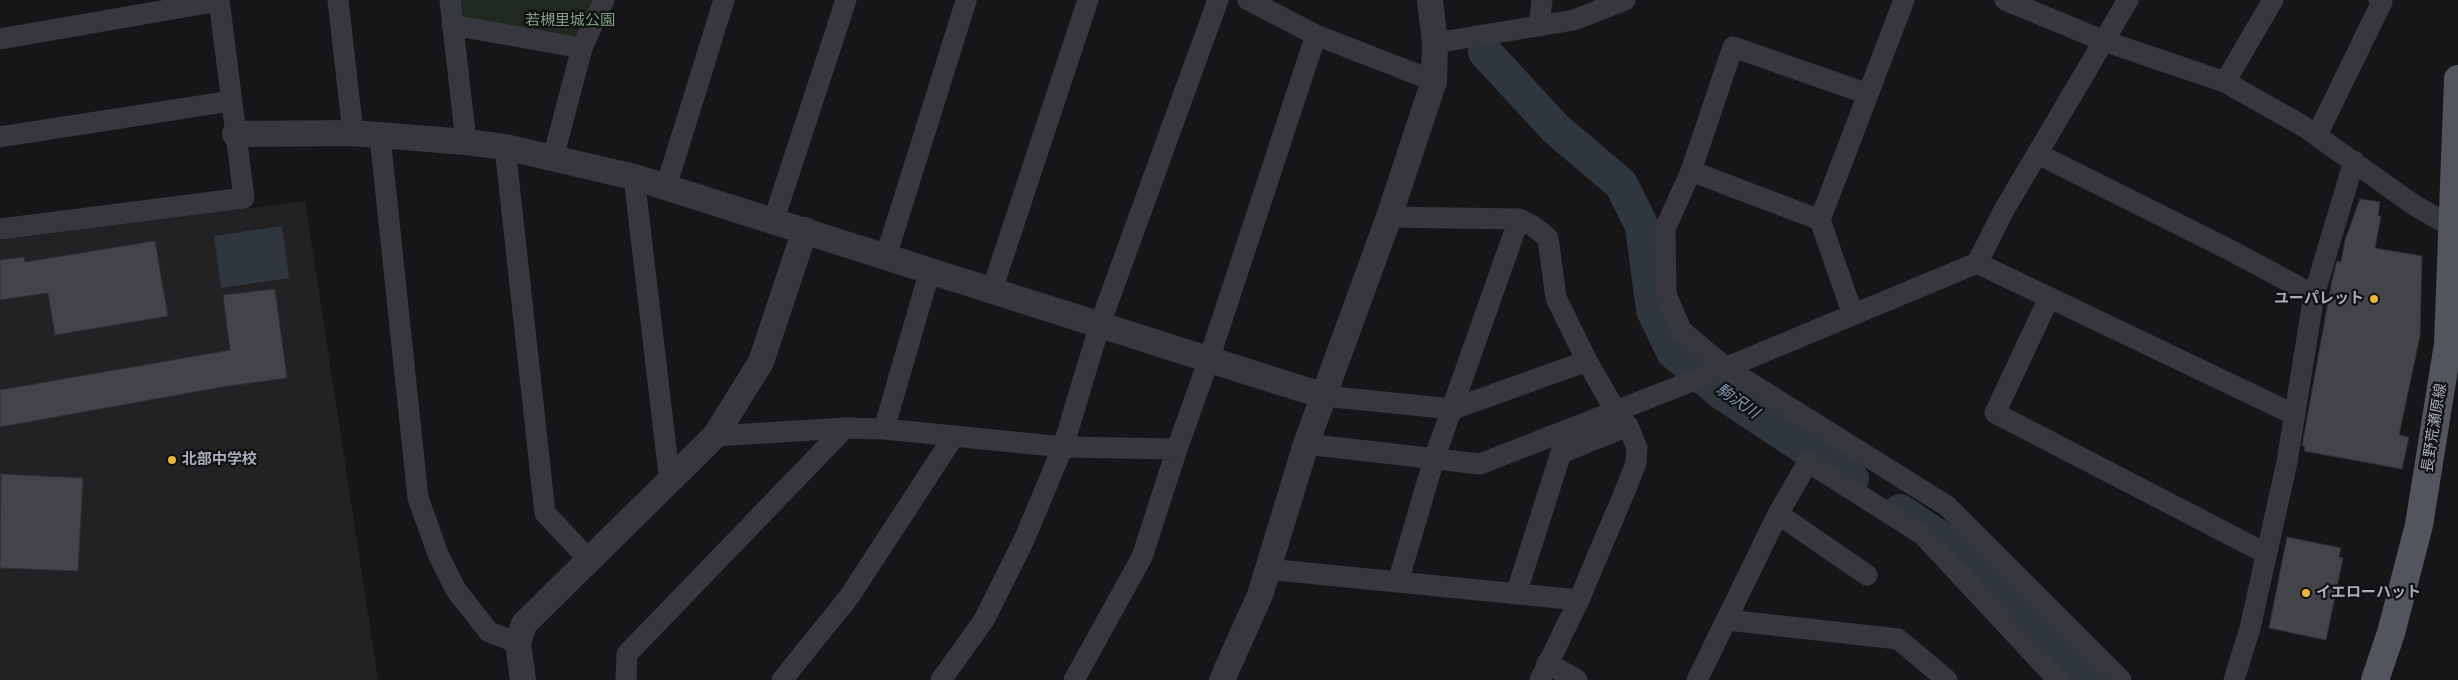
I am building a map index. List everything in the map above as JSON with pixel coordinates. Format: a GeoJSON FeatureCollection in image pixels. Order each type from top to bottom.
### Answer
{"type":"FeatureCollection","features":[{"type":"Feature","properties":{"kind":"main road","name":"長野荒瀬原線"},"geometry":{"type":"LineString","coordinates":[[2375,680],[2391,633],[2420,526],[2448,344],[2455,228],[2458,79]]}},
{"type":"Feature","properties":{"kind":"street"},"geometry":{"type":"LineString","coordinates":[[0,39],[219,0],[244,198],[0,229]]}},
{"type":"Feature","properties":{"kind":"street"},"geometry":{"type":"LineString","coordinates":[[338,0],[353,134]]}},
{"type":"Feature","properties":{"kind":"street"},"geometry":{"type":"LineString","coordinates":[[450,0],[466,142]]}},
{"type":"Feature","properties":{"kind":"street"},"geometry":{"type":"LineString","coordinates":[[552,158],[582,48],[604,0]]}},
{"type":"Feature","properties":{"kind":"street"},"geometry":{"type":"LineString","coordinates":[[666,187],[724,0]]}},
{"type":"Feature","properties":{"kind":"street"},"geometry":{"type":"LineString","coordinates":[[773,222],[846,0]]}},
{"type":"Feature","properties":{"kind":"street"},"geometry":{"type":"LineString","coordinates":[[886,256],[965,0]]}},
{"type":"Feature","properties":{"kind":"street"},"geometry":{"type":"LineString","coordinates":[[992,290],[1088,0]]}},
{"type":"Feature","properties":{"kind":"street"},"geometry":{"type":"LineString","coordinates":[[941,680],[984,620],[1024,540],[1063,447],[1100,324],[1218,0]]}},
{"type":"Feature","properties":{"kind":"street"},"geometry":{"type":"LineString","coordinates":[[1248,0],[1316,35],[1434,81]]}},
{"type":"Feature","properties":{"kind":"street"},"geometry":{"type":"LineString","coordinates":[[1222,680],[1260,595],[1306,444],[1389,216],[1434,81],[1434,43],[1430,0]]}},
{"type":"Feature","properties":{"kind":"street"},"geometry":{"type":"LineString","coordinates":[[1539,26],[1542,0]]}},
{"type":"Feature","properties":{"kind":"street"},"geometry":{"type":"LineString","coordinates":[[1434,43],[1574,20],[1626,0]]}},
{"type":"Feature","properties":{"kind":"street"},"geometry":{"type":"LineString","coordinates":[[1853,315],[1820,220],[1904,0]]}},
{"type":"Feature","properties":{"kind":"street"},"geometry":{"type":"LineString","coordinates":[[2005,0],[2104,41],[2225,82],[2317,135],[2414,206],[2455,228]]}},
{"type":"Feature","properties":{"kind":"street"},"geometry":{"type":"LineString","coordinates":[[1516,594],[1561,454],[1673,389],[1977,263],[2128,0]]}},
{"type":"Feature","properties":{"kind":"street"},"geometry":{"type":"LineString","coordinates":[[2225,82],[2273,0]]}},
{"type":"Feature","properties":{"kind":"street"},"geometry":{"type":"LineString","coordinates":[[2317,135],[2382,2],[2379,0]]}},
{"type":"Feature","properties":{"kind":"street"},"geometry":{"type":"LineString","coordinates":[[452,25],[582,48]]}},
{"type":"Feature","properties":{"kind":"street"},"geometry":{"type":"LineString","coordinates":[[1074,680],[1142,557],[1316,35]]}},
{"type":"Feature","properties":{"kind":"street"},"geometry":{"type":"LineString","coordinates":[[1868,94],[1733,47],[1691,172],[1665,229],[1666,294],[1681,330],[1722,370],[1947,506],[2121,680]]}},
{"type":"Feature","properties":{"kind":"street"},"geometry":{"type":"LineString","coordinates":[[0,137],[231,101]]}},
{"type":"Feature","properties":{"kind":"street"},"geometry":{"type":"LineString","coordinates":[[235,134],[353,134],[466,142],[504,147],[634,177],[1324,396],[1453,409],[1587,361]]}},
{"type":"Feature","properties":{"kind":"street"},"geometry":{"type":"LineString","coordinates":[[380,136],[418,498],[438,554],[456,590],[489,632],[518,643]]}},
{"type":"Feature","properties":{"kind":"street"},"geometry":{"type":"LineString","coordinates":[[504,147],[545,513],[589,560]]}},
{"type":"Feature","properties":{"kind":"street"},"geometry":{"type":"LineString","coordinates":[[2038,154],[2228,249],[2314,295]]}},
{"type":"Feature","properties":{"kind":"street"},"geometry":{"type":"LineString","coordinates":[[2234,680],[2250,628],[2287,462],[2314,295],[2354,161]]}},
{"type":"Feature","properties":{"kind":"street"},"geometry":{"type":"LineString","coordinates":[[1691,172],[1820,220]]}},
{"type":"Feature","properties":{"kind":"street"},"geometry":{"type":"LineString","coordinates":[[634,177],[670,483]]}},
{"type":"Feature","properties":{"kind":"street"},"geometry":{"type":"LineString","coordinates":[[1389,216],[1519,219],[1533,226],[1548,238],[1556,298],[1587,361],[1637,448],[1636,463],[1578,600],[1543,671],[1577,680]]}},
{"type":"Feature","properties":{"kind":"street"},"geometry":{"type":"LineString","coordinates":[[1398,582],[1434,459],[1519,219]]}},
{"type":"Feature","properties":{"kind":"street"},"geometry":{"type":"LineString","coordinates":[[523,680],[518,643],[524,624],[670,483],[715,436],[761,362],[805,230]]}},
{"type":"Feature","properties":{"kind":"street"},"geometry":{"type":"LineString","coordinates":[[1977,263],[2295,416]]}},
{"type":"Feature","properties":{"kind":"street"},"geometry":{"type":"LineString","coordinates":[[884,429],[930,270]]}},
{"type":"Feature","properties":{"kind":"street"},"geometry":{"type":"LineString","coordinates":[[2049,298],[1995,413],[2266,553]]}},
{"type":"Feature","properties":{"kind":"street"},"geometry":{"type":"LineString","coordinates":[[1306,444],[1480,464],[1622,419]]}},
{"type":"Feature","properties":{"kind":"street"},"geometry":{"type":"LineString","coordinates":[[715,436],[845,428],[884,429],[1063,447],[1177,449]]}},
{"type":"Feature","properties":{"kind":"street"},"geometry":{"type":"LineString","coordinates":[[626,680],[627,654],[845,428]]}},
{"type":"Feature","properties":{"kind":"street"},"geometry":{"type":"LineString","coordinates":[[782,680],[849,597],[954,436]]}},
{"type":"Feature","properties":{"kind":"street"},"geometry":{"type":"LineString","coordinates":[[1696,680],[1778,514],[1808,462],[1923,535],[2058,680]]}},
{"type":"Feature","properties":{"kind":"street"},"geometry":{"type":"LineString","coordinates":[[1778,514],[1867,576]]}},
{"type":"Feature","properties":{"kind":"street"},"geometry":{"type":"LineString","coordinates":[[1267,569],[1578,600]]}},
{"type":"Feature","properties":{"kind":"street"},"geometry":{"type":"LineString","coordinates":[[1727,620],[1898,638],[1947,680]]}},
{"type":"Feature","properties":{"kind":"shaded area","name":"北部中学校"},"geometry":{"type":"Polygon","coordinates":[[[305,201],[378,680],[0,680],[0,240],[305,201]]]}},
{"type":"Feature","properties":{"kind":"shaded area"},"geometry":{"type":"Polygon","coordinates":[[[282,226],[289,278],[221,288],[214,236],[282,226]]]}},
{"type":"Feature","properties":{"kind":"green space","name":"若槻里城公園"},"geometry":{"type":"Polygon","coordinates":[[[452,0],[600,0],[573,43],[460,21],[452,0]]]}},
{"type":"Feature","properties":{"kind":"building","name":"ユーパレット"},"geometry":{"type":"Polygon","coordinates":[[[2360,199],[2380,202],[2378,216],[2381,216],[2375,248],[2422,256],[2420,336],[2399,435],[2409,437],[2402,469],[2304,451],[2305,446],[2302,446],[2332,280],[2337,261],[2341,262],[2345,240],[2360,199]]]}},
{"type":"Feature","properties":{"kind":"building"},"geometry":{"type":"Polygon","coordinates":[[[155,241],[168,316],[55,335],[48,293],[0,300],[0,260],[24,257],[25,262],[155,241]]]}},
{"type":"Feature","properties":{"kind":"building"},"geometry":{"type":"Polygon","coordinates":[[[275,289],[287,378],[222,387],[0,427],[0,390],[230,350],[223,295],[275,289]]]}},
{"type":"Feature","properties":{"kind":"building"},"geometry":{"type":"Polygon","coordinates":[[[1,474],[83,478],[78,571],[0,568],[1,474]]]}},
{"type":"Feature","properties":{"kind":"building","name":"イエローハット"},"geometry":{"type":"Polygon","coordinates":[[[2287,537],[2341,548],[2339,557],[2343,558],[2326,640],[2269,628],[2287,537]]]}},
{"type":"Feature","properties":{"kind":"waterway","name":"駒沢川"},"geometry":{"type":"LineString","coordinates":[[1485,52],[1556,129],[1621,184],[1642,226],[1653,310],[1673,352],[1722,393],[1852,479]]}},
{"type":"Feature","properties":{"kind":"waterway","name":"駒沢川"},"geometry":{"type":"LineString","coordinates":[[1900,511],[1957,549],[2088,680]]}},
{"type":"Feature","properties":{"kind":"place","name":"ユーパレット"},"geometry":{"type":"Point","coordinates":[2374,299]}},
{"type":"Feature","properties":{"kind":"place","name":"北部中学校"},"geometry":{"type":"Point","coordinates":[172,460]}},
{"type":"Feature","properties":{"kind":"place","name":"イエローハット"},"geometry":{"type":"Point","coordinates":[2306,593]}}]}
